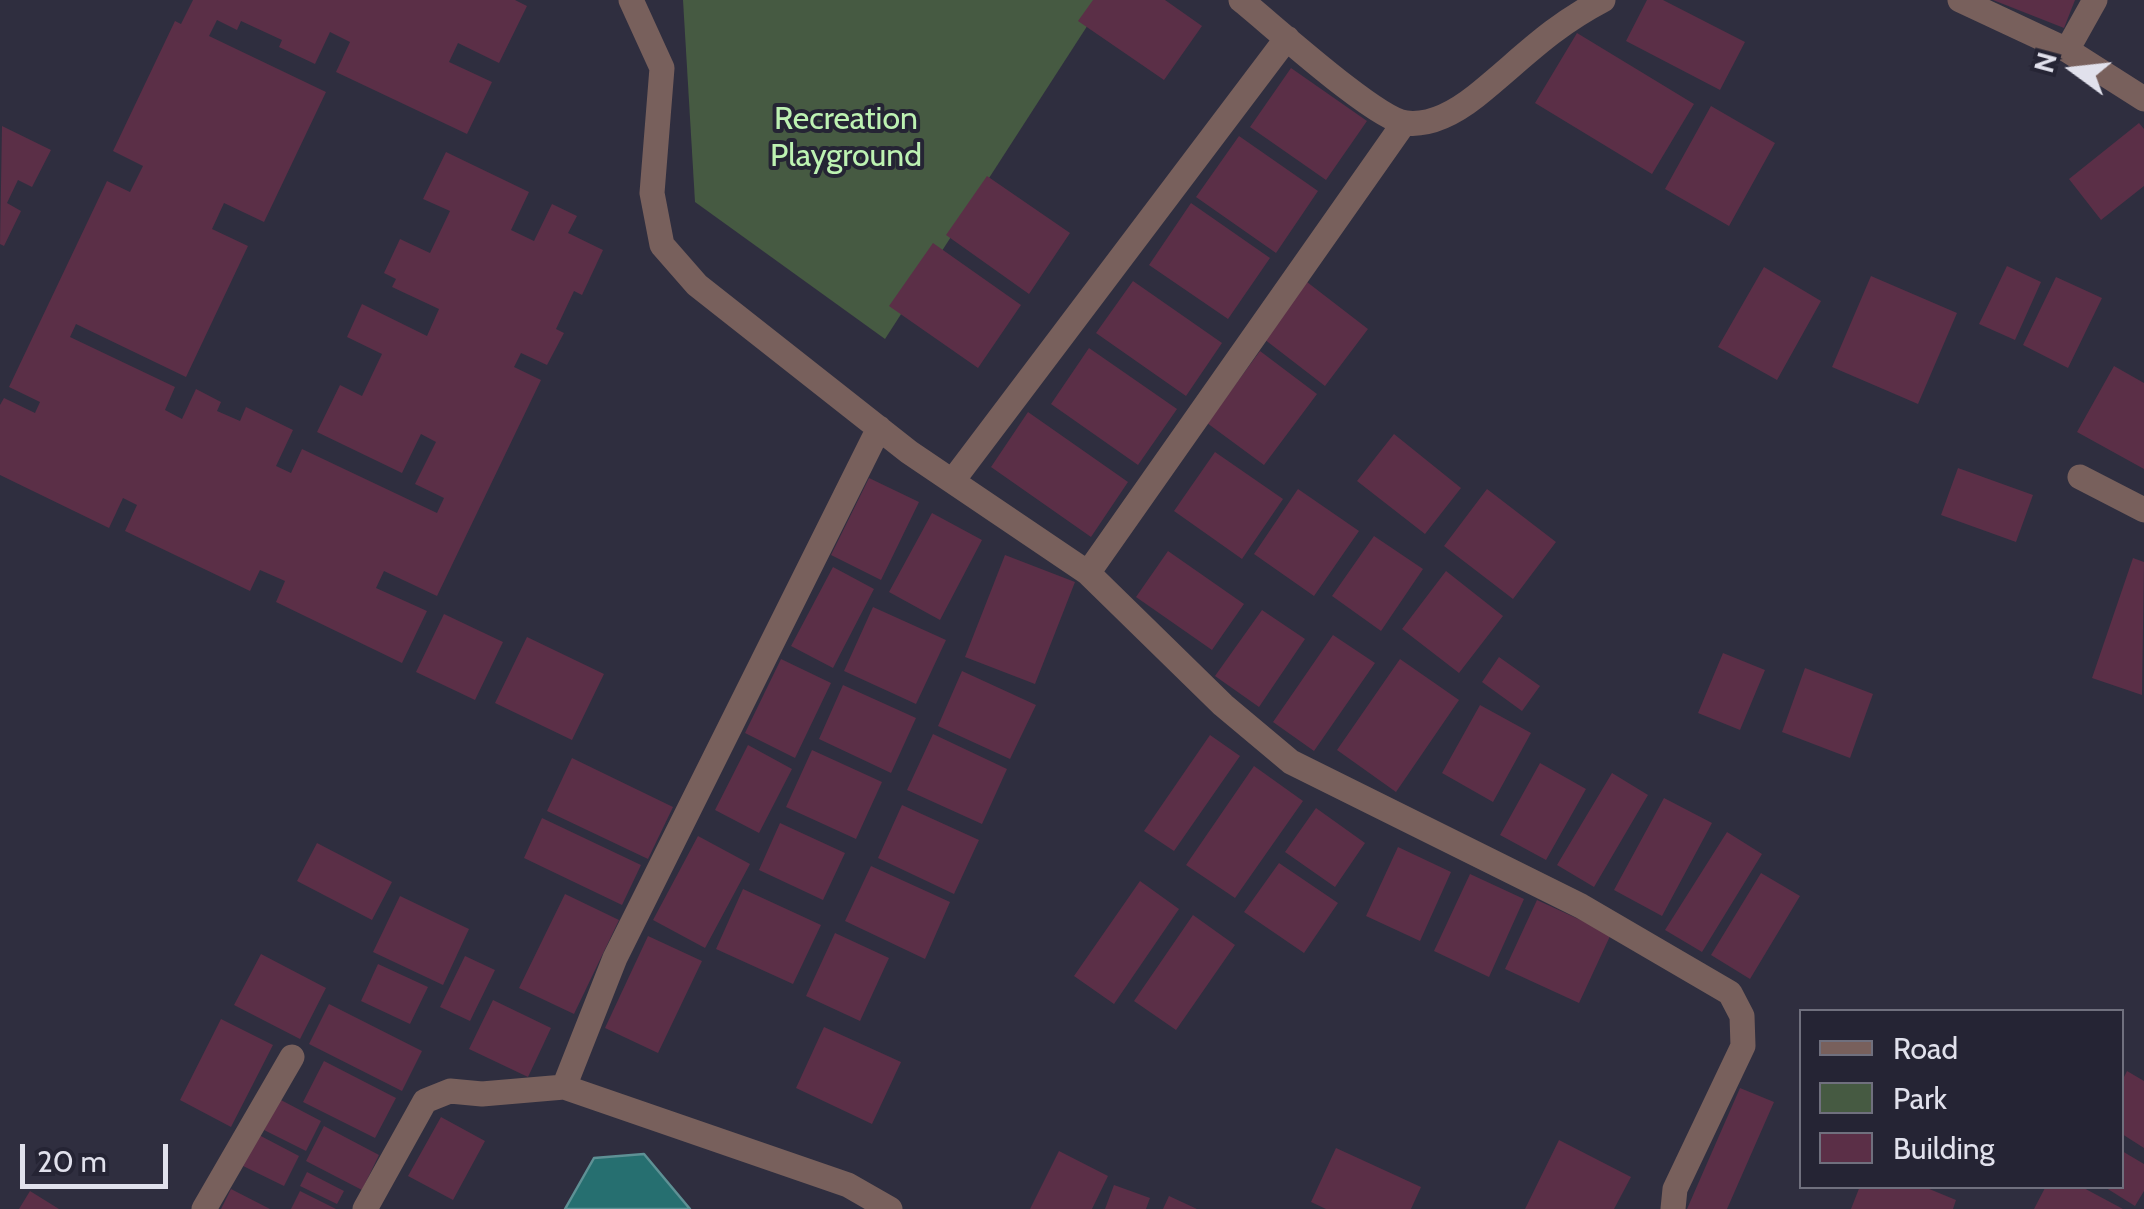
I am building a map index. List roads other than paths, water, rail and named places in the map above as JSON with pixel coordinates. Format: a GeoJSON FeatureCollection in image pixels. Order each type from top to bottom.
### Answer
{"type":"FeatureCollection","features":[{"type":"Feature","properties":{"kind":"street"},"geometry":{"type":"LineString","coordinates":[[631,0],[662,68],[652,192],[662,245],[697,284],[879,428],[1088,573],[1223,705],[1291,762],[1581,906],[1730,993],[1742,1016],[1743,1046],[1675,1189],[1673,1209]]}},
{"type":"Feature","properties":{"kind":"street"},"geometry":{"type":"LineString","coordinates":[[1241,0],[1375,107],[1404,123],[1437,120],[1473,99],[1558,24],[1603,0]]}},
{"type":"Feature","properties":{"kind":"street"},"geometry":{"type":"LineString","coordinates":[[1960,0],[2067,50],[2144,99]]}},
{"type":"Feature","properties":{"kind":"street"},"geometry":{"type":"LineString","coordinates":[[2067,50],[2095,0]]}},
{"type":"Feature","properties":{"kind":"street"},"geometry":{"type":"LineString","coordinates":[[954,480],[1287,38]]}},
{"type":"Feature","properties":{"kind":"street"},"geometry":{"type":"LineString","coordinates":[[1088,573],[1404,123]]}},
{"type":"Feature","properties":{"kind":"street"},"geometry":{"type":"LineString","coordinates":[[564,1087],[615,958],[879,428]]}},
{"type":"Feature","properties":{"kind":"street"},"geometry":{"type":"LineString","coordinates":[[2080,477],[2144,510]]}},
{"type":"Feature","properties":{"kind":"street"},"geometry":{"type":"LineString","coordinates":[[204,1209],[292,1057]]}},
{"type":"Feature","properties":{"kind":"street"},"geometry":{"type":"LineString","coordinates":[[365,1209],[425,1101],[450,1091],[482,1094],[564,1087],[848,1185],[890,1209]]}},
{"type":"Feature","properties":{"kind":"park label","name":"Recreation Playground"},"geometry":{"type":"Point","coordinates":[846,138]}}]}
